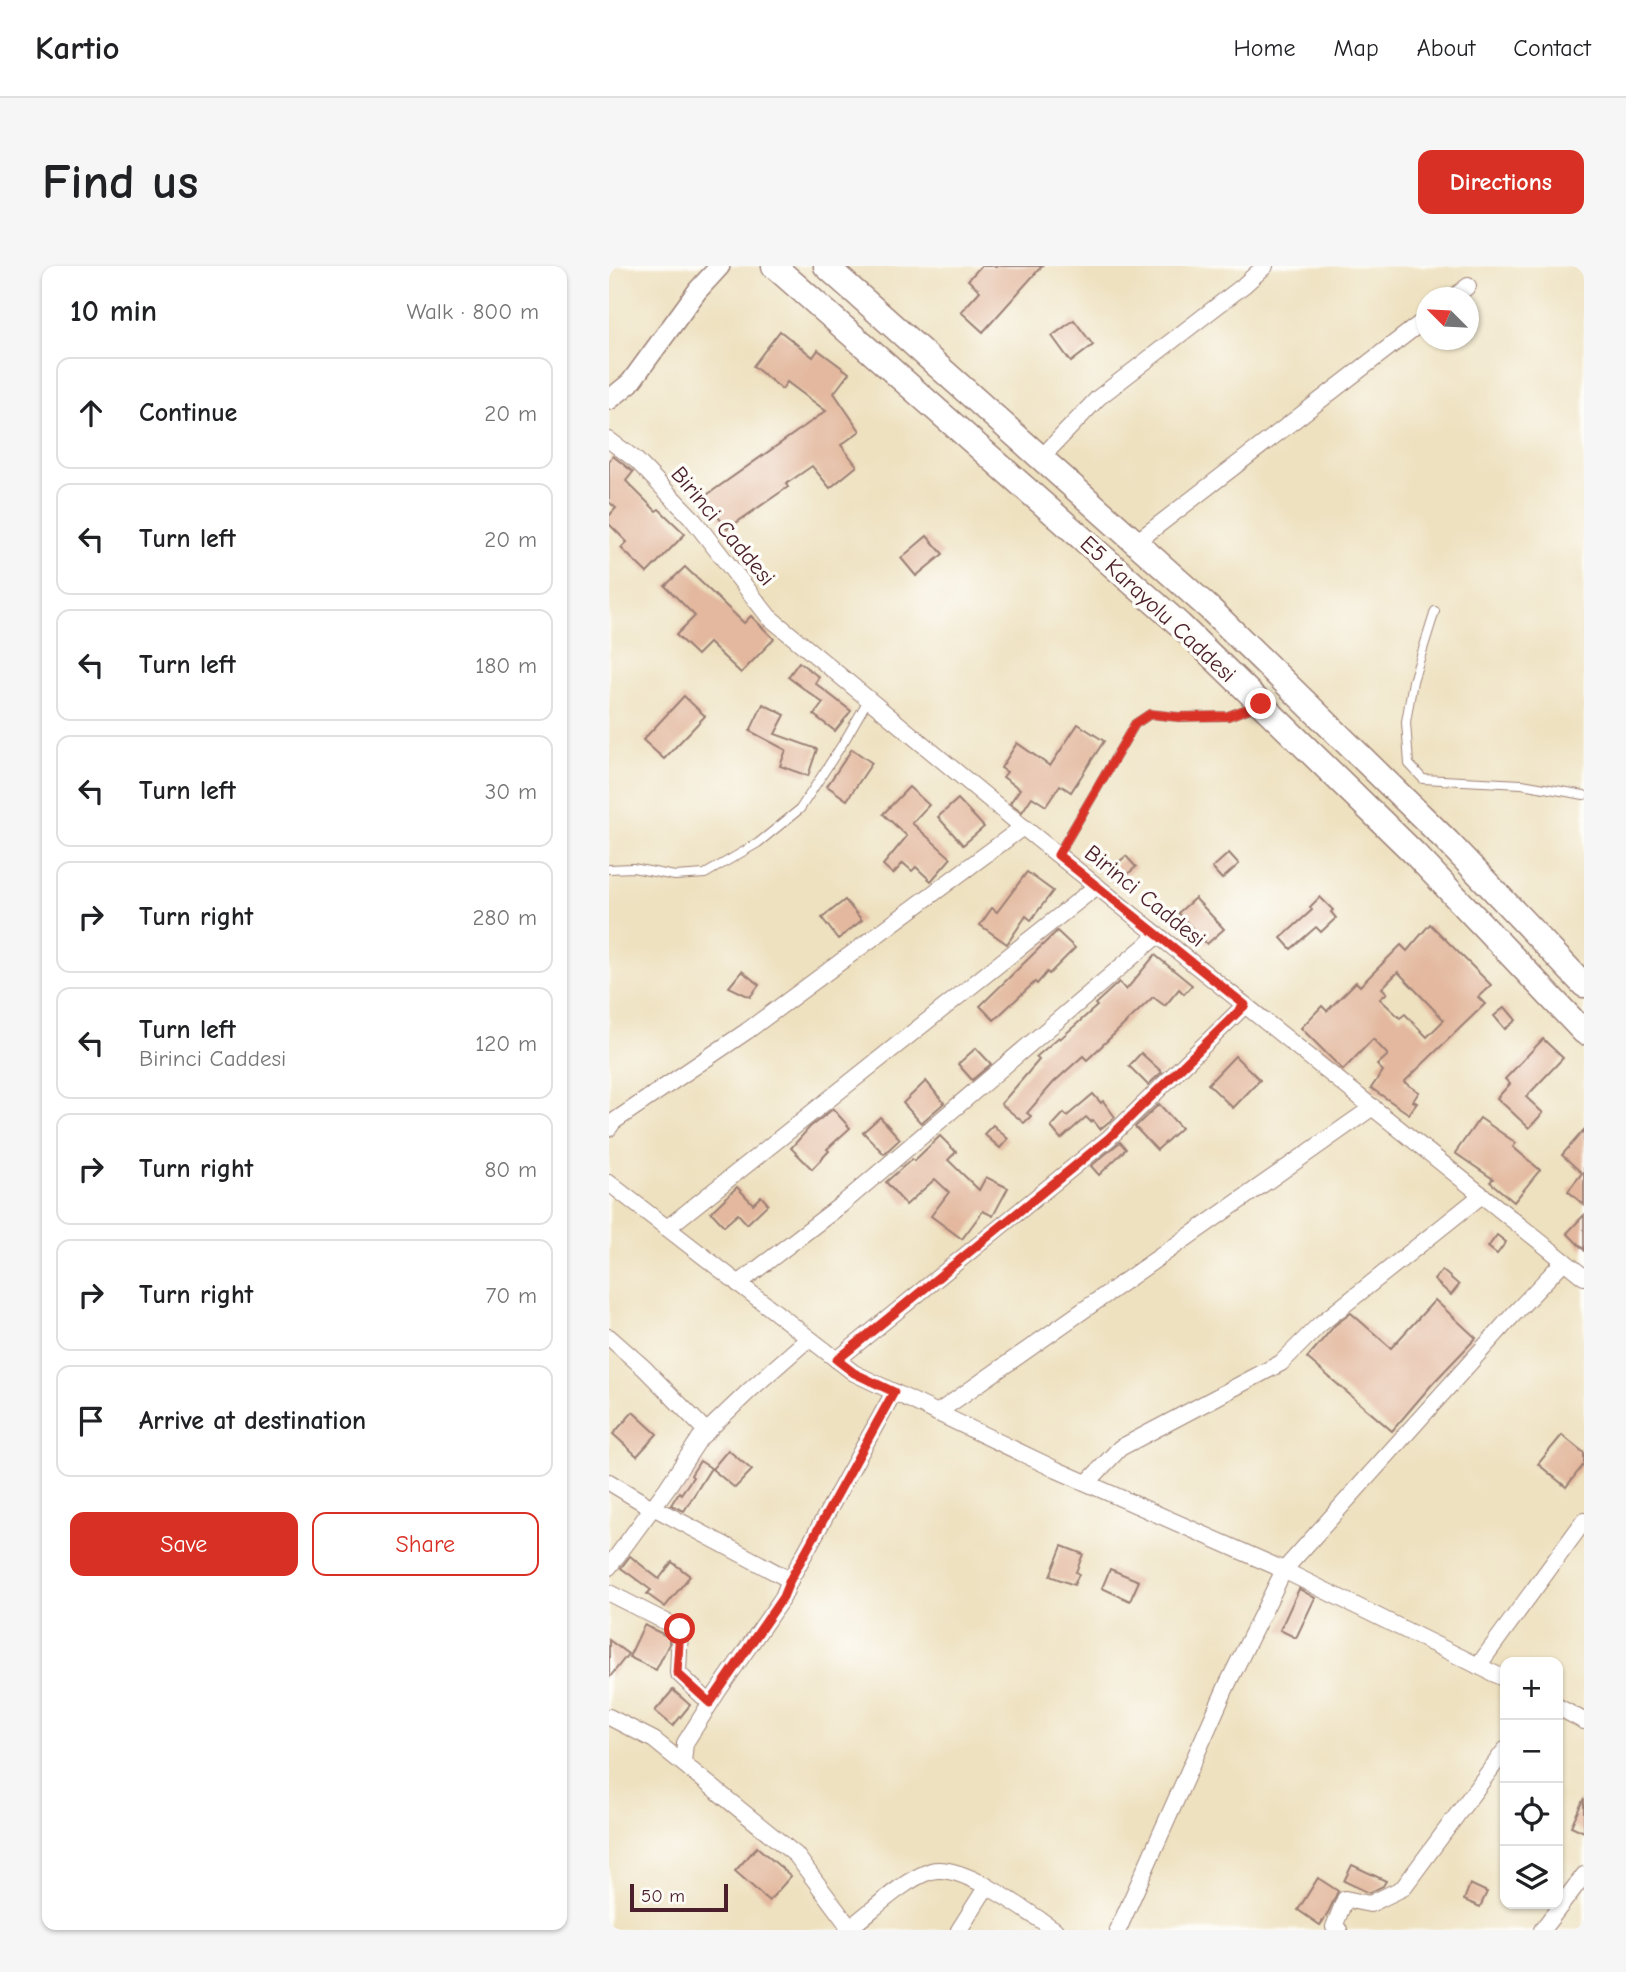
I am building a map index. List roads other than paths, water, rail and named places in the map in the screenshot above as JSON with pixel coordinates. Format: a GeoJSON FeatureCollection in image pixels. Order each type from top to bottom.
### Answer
{"type":"FeatureCollection","features":[{"type":"Feature","properties":{"kind":"highway","name":"E5 Karayolu Caddesi"},"geometry":{"type":"LineString","coordinates":[[773,266],[1180,625],[1415,854],[1584,1032]]}},
{"type":"Feature","properties":{"kind":"highway","name":"E5 Karayolu Caddesi"},"geometry":{"type":"LineString","coordinates":[[826,266],[1210,609],[1448,842],[1584,985]]}},
{"type":"Feature","properties":{"kind":"street"},"geometry":{"type":"LineString","coordinates":[[609,400],[630,383],[698,290],[720,266]]}},
{"type":"Feature","properties":{"kind":"street"},"geometry":{"type":"LineString","coordinates":[[1041,458],[1098,398],[1265,266]]}},
{"type":"Feature","properties":{"kind":"street"},"geometry":{"type":"LineString","coordinates":[[1135,543],[1416,326]]}},
{"type":"Feature","properties":{"kind":"street","name":"Birinci Caddesi"},"geometry":{"type":"LineString","coordinates":[[609,440],[636,460],[691,517],[769,617],[1023,827],[1584,1278]]}},
{"type":"Feature","properties":{"kind":"street"},"geometry":{"type":"LineString","coordinates":[[609,1128],[613,1122],[747,1031],[1023,827]]}},
{"type":"Feature","properties":{"kind":"street"},"geometry":{"type":"LineString","coordinates":[[667,1228],[1097,886]]}},
{"type":"Feature","properties":{"kind":"street"},"geometry":{"type":"LineString","coordinates":[[738,1284],[841,1205],[1158,935]]}},
{"type":"Feature","properties":{"kind":"street"},"geometry":{"type":"LineString","coordinates":[[837,1360],[1109,1138],[1245,1005]]}},
{"type":"Feature","properties":{"kind":"street"},"geometry":{"type":"LineString","coordinates":[[937,1413],[1373,1107]]}},
{"type":"Feature","properties":{"kind":"street"},"geometry":{"type":"LineString","coordinates":[[611,1191],[667,1228],[854,1373],[1087,1483],[1284,1570],[1500,1677]]}},
{"type":"Feature","properties":{"kind":"street"},"geometry":{"type":"LineString","coordinates":[[1087,1483],[1120,1448],[1281,1363],[1319,1325],[1482,1195]]}},
{"type":"Feature","properties":{"kind":"street"},"geometry":{"type":"LineString","coordinates":[[1118,1930],[1228,1683],[1284,1570],[1564,1261]]}},
{"type":"Feature","properties":{"kind":"street"},"geometry":{"type":"LineString","coordinates":[[609,1336],[707,1432]]}},
{"type":"Feature","properties":{"kind":"street"},"geometry":{"type":"LineString","coordinates":[[609,1567],[700,1438],[809,1339]]}},
{"type":"Feature","properties":{"kind":"street"},"geometry":{"type":"LineString","coordinates":[[683,1763],[685,1743],[783,1597],[894,1392]]}},
{"type":"Feature","properties":{"kind":"street"},"geometry":{"type":"LineString","coordinates":[[609,1482],[652,1508],[790,1580]]}},
{"type":"Feature","properties":{"kind":"street"},"geometry":{"type":"LineString","coordinates":[[1478,1666],[1584,1521]]}},
{"type":"Feature","properties":{"kind":"street"},"geometry":{"type":"LineString","coordinates":[[609,1593],[680,1629],[677,1673],[710,1703]]}},
{"type":"Feature","properties":{"kind":"street"},"geometry":{"type":"LineString","coordinates":[[1563,1710],[1584,1721]]}},
{"type":"Feature","properties":{"kind":"street"},"geometry":{"type":"LineString","coordinates":[[609,1717],[654,1740],[796,1855],[849,1929],[913,1879],[933,1870],[947,1870],[987,1886],[1055,1930]]}},
{"type":"Feature","properties":{"kind":"street"},"geometry":{"type":"LineString","coordinates":[[1339,1930],[1335,1927],[1345,1899],[1370,1904],[1403,1888],[1500,1757]]}},
{"type":"Feature","properties":{"kind":"street"},"geometry":{"type":"LineString","coordinates":[[1542,1930],[1584,1875]]}},
{"type":"Feature","properties":{"kind":"street"},"geometry":{"type":"LineString","coordinates":[[959,1930],[987,1886]]}},
{"type":"Feature","properties":{"kind":"lane"},"geometry":{"type":"LineString","coordinates":[[1435,611],[1413,681],[1406,722],[1409,764],[1423,779],[1523,784],[1584,795]]}},
{"type":"Feature","properties":{"kind":"lane"},"geometry":{"type":"LineString","coordinates":[[609,869],[633,868],[675,876],[705,874],[758,843],[800,809],[868,700]]}},
{"type":"Feature","properties":{"kind":"lane"},"geometry":{"type":"LineString","coordinates":[[1058,855],[1135,724],[1150,714],[1178,717],[1228,716],[1261,704]]}}]}
